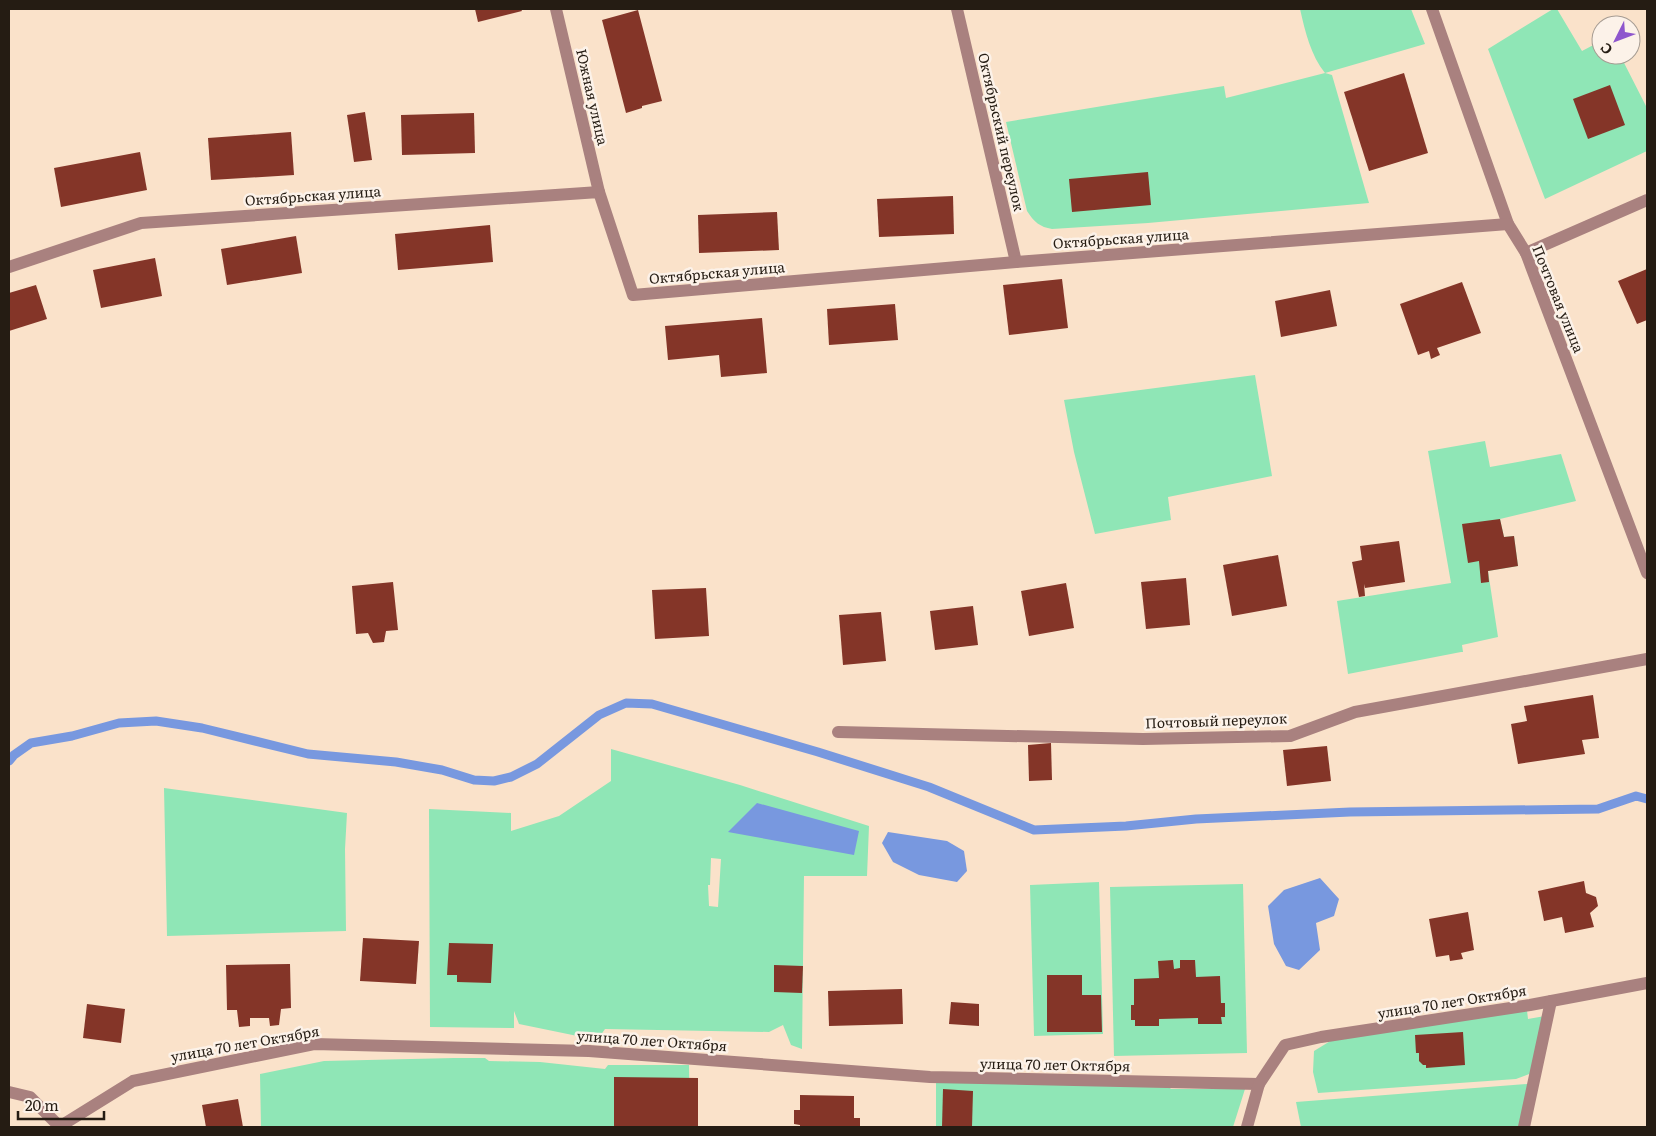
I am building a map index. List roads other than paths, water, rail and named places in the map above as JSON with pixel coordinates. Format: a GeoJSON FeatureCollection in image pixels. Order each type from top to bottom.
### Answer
{"type":"FeatureCollection","features":[{"type":"Feature","properties":{"kind":"street","name":"Южная улица"},"geometry":{"type":"LineString","coordinates":[[556,9],[599,192]]}},
{"type":"Feature","properties":{"kind":"street","name":"Октябрьский переулок"},"geometry":{"type":"LineString","coordinates":[[958,9],[1016,262]]}},
{"type":"Feature","properties":{"kind":"street","name":"Почтовая улица"},"geometry":{"type":"LineString","coordinates":[[1432,9],[1508,224],[1526,253],[1647,573]]}},
{"type":"Feature","properties":{"kind":"street","name":"Октябрьская улица"},"geometry":{"type":"LineString","coordinates":[[9,267],[140,223],[599,192],[633,295],[1016,262],[1508,224]]}},
{"type":"Feature","properties":{"kind":"street"},"geometry":{"type":"LineString","coordinates":[[1526,253],[1647,200]]}},
{"type":"Feature","properties":{"kind":"street","name":"Почтовый переулок"},"geometry":{"type":"LineString","coordinates":[[838,732],[1143,739],[1290,736],[1355,712],[1647,659]]}},
{"type":"Feature","properties":{"kind":"street","name":"улица 70 лет Октября"},"geometry":{"type":"LineString","coordinates":[[1248,1127],[1259,1084],[1284,1045],[1321,1036],[1552,1001],[1647,983]]}},
{"type":"Feature","properties":{"kind":"street"},"geometry":{"type":"LineString","coordinates":[[1524,1127],[1552,1001]]}},
{"type":"Feature","properties":{"kind":"street","name":"улица 70 лет Октября"},"geometry":{"type":"LineString","coordinates":[[9,1092],[30,1097],[60,1127],[132,1081],[314,1044],[589,1051],[930,1077],[1259,1084]]}},
{"type":"Feature","properties":{"kind":"water"},"geometry":{"type":"Polygon","coordinates":[[[757,803],[859,831],[854,855],[728,832],[757,803]]]}},
{"type":"Feature","properties":{"kind":"water"},"geometry":{"type":"Polygon","coordinates":[[[888,832],[947,841],[964,851],[967,871],[957,882],[919,875],[893,862],[882,843],[888,832]]]}},
{"type":"Feature","properties":{"kind":"water"},"geometry":{"type":"Polygon","coordinates":[[[1320,878],[1339,899],[1334,916],[1316,923],[1320,950],[1299,970],[1286,966],[1274,944],[1268,906],[1284,890],[1320,878]]]}},
{"type":"Feature","properties":{"kind":"waterway"},"geometry":{"type":"LineString","coordinates":[[9,761],[31,743],[72,736],[119,723],[156,721],[202,728],[308,754],[396,762],[442,770],[474,780],[494,781],[511,777],[537,764],[599,715],[626,703],[652,704],[818,752],[929,787],[1034,830],[1126,826],[1196,819],[1350,812],[1598,809],[1636,796],[1647,799]]}}]}
